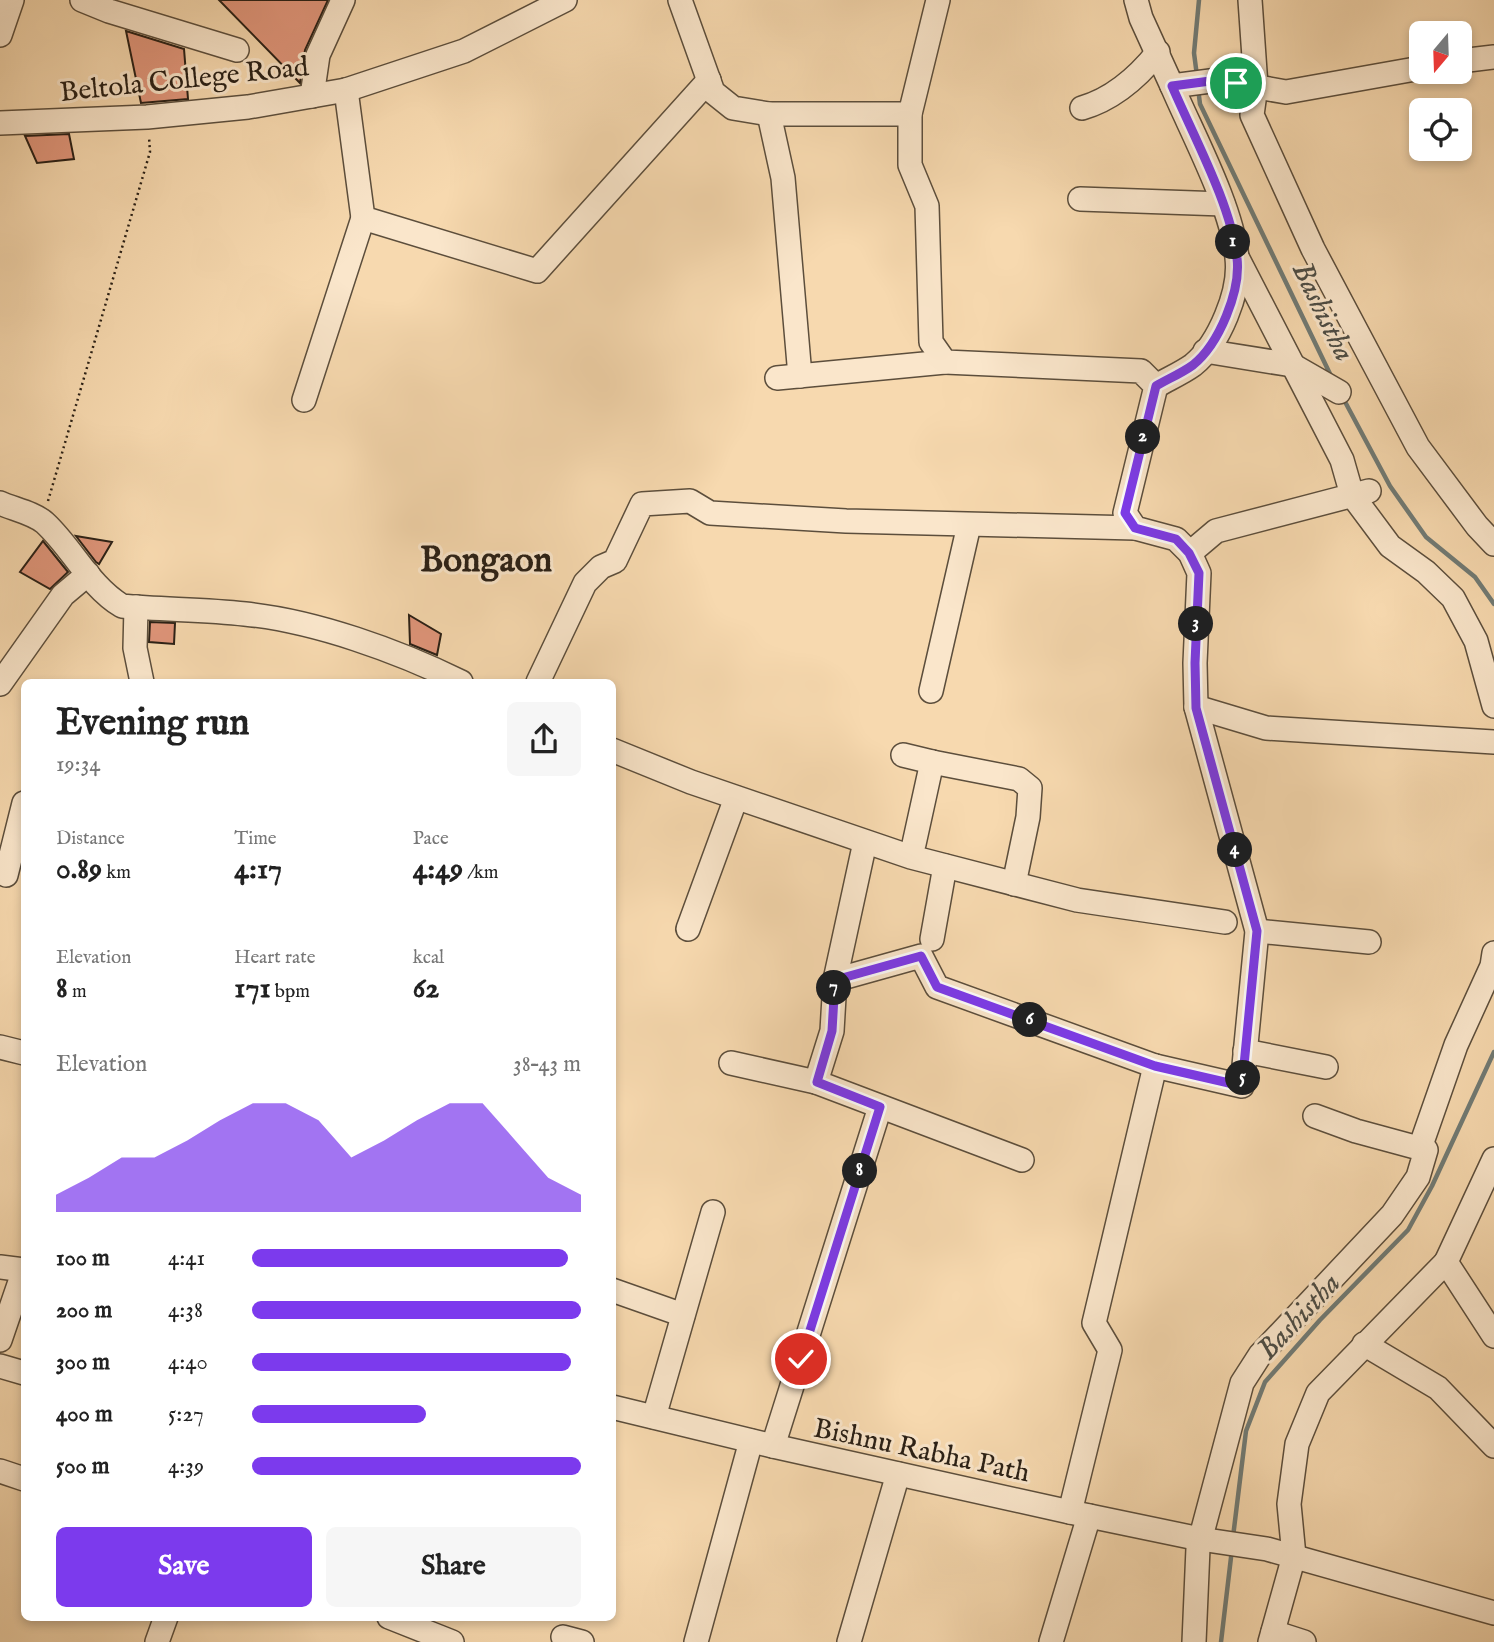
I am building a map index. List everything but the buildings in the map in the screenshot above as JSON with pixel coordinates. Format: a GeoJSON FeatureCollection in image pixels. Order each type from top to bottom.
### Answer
{"type":"FeatureCollection","features":[{"type":"Feature","properties":{"kind":"street"},"geometry":{"type":"LineString","coordinates":[[0,35],[12,0]]}},
{"type":"Feature","properties":{"kind":"street"},"geometry":{"type":"LineString","coordinates":[[82,0],[109,11],[237,50]]}},
{"type":"Feature","properties":{"kind":"street"},"geometry":{"type":"LineString","coordinates":[[312,96],[318,55],[343,0]]}},
{"type":"Feature","properties":{"kind":"street","name":"Beltola College Road"},"geometry":{"type":"LineString","coordinates":[[0,123],[147,117],[248,107],[346,90],[464,51],[565,0]]}},
{"type":"Feature","properties":{"kind":"street"},"geometry":{"type":"LineString","coordinates":[[680,0],[713,92],[733,108],[769,114],[910,114]]}},
{"type":"Feature","properties":{"kind":"street"},"geometry":{"type":"LineString","coordinates":[[938,0],[910,114],[910,164],[927,206],[931,342],[946,362]]}},
{"type":"Feature","properties":{"kind":"street"},"geometry":{"type":"LineString","coordinates":[[1136,0],[1141,18],[1158,52],[1179,85],[1223,204],[1238,259],[1342,460],[1390,546],[1426,572],[1453,598],[1476,641],[1494,706]]}},
{"type":"Feature","properties":{"kind":"street"},"geometry":{"type":"LineString","coordinates":[[1250,0],[1256,86],[1252,115],[1313,249],[1418,447],[1494,544]]}},
{"type":"Feature","properties":{"kind":"street"},"geometry":{"type":"LineString","coordinates":[[1082,108],[1095,104],[1127,84],[1145,69],[1158,52]]}},
{"type":"Feature","properties":{"kind":"street"},"geometry":{"type":"LineString","coordinates":[[1472,60],[1494,57]]}},
{"type":"Feature","properties":{"kind":"street"},"geometry":{"type":"LineString","coordinates":[[1179,85],[1218,80],[1286,92],[1409,70]]}},
{"type":"Feature","properties":{"kind":"street"},"geometry":{"type":"LineString","coordinates":[[363,219],[537,271],[709,80]]}},
{"type":"Feature","properties":{"kind":"street"},"geometry":{"type":"LineString","coordinates":[[304,400],[363,219],[346,90]]}},
{"type":"Feature","properties":{"kind":"street"},"geometry":{"type":"LineString","coordinates":[[769,114],[783,178],[788,377],[946,362],[1141,371],[1156,386]]}},
{"type":"Feature","properties":{"kind":"street"},"geometry":{"type":"LineString","coordinates":[[1080,199],[1223,204]]}},
{"type":"Feature","properties":{"kind":"street"},"geometry":{"type":"LineString","coordinates":[[1135,528],[1125,513],[1156,386],[1193,365],[1224,323],[1235,287],[1238,259]]}},
{"type":"Feature","properties":{"kind":"street"},"geometry":{"type":"LineString","coordinates":[[1205,351],[1292,365],[1339,392]]}},
{"type":"Feature","properties":{"kind":"street"},"geometry":{"type":"LineString","coordinates":[[1189,553],[1216,531],[1361,493]]}},
{"type":"Feature","properties":{"kind":"street"},"geometry":{"type":"LineString","coordinates":[[539,679],[585,583],[601,567],[615,561],[642,503],[690,501],[710,513],[1135,528],[1176,539],[1189,553],[1199,573],[1196,708],[1257,931],[1242,1086],[1155,1066],[937,987],[921,956],[835,980]]}},
{"type":"Feature","properties":{"kind":"street"},"geometry":{"type":"LineString","coordinates":[[0,503],[43,521],[104,595],[121,606],[247,614],[334,632],[424,674],[447,679]]}},
{"type":"Feature","properties":{"kind":"street"},"geometry":{"type":"LineString","coordinates":[[931,691],[968,524]]}},
{"type":"Feature","properties":{"kind":"street"},"geometry":{"type":"LineString","coordinates":[[0,684],[63,595],[88,574]]}},
{"type":"Feature","properties":{"kind":"street"},"geometry":{"type":"LineString","coordinates":[[136,607],[135,648],[141,679]]}},
{"type":"Feature","properties":{"kind":"street"},"geometry":{"type":"LineString","coordinates":[[1196,708],[1266,728],[1494,742]]}},
{"type":"Feature","properties":{"kind":"street"},"geometry":{"type":"LineString","coordinates":[[616,752],[736,798],[855,839],[945,866],[1077,900],[1225,922]]}},
{"type":"Feature","properties":{"kind":"street"},"geometry":{"type":"LineString","coordinates":[[903,755],[1019,779],[1030,788],[1028,817],[1014,884]]}},
{"type":"Feature","properties":{"kind":"street"},"geometry":{"type":"LineString","coordinates":[[914,844],[932,762]]}},
{"type":"Feature","properties":{"kind":"street"},"geometry":{"type":"LineString","coordinates":[[688,929],[736,798]]}},
{"type":"Feature","properties":{"kind":"street"},"geometry":{"type":"LineString","coordinates":[[10,876],[21,819]]}},
{"type":"Feature","properties":{"kind":"street"},"geometry":{"type":"LineString","coordinates":[[817,1082],[832,1031],[835,980],[855,839]]}},
{"type":"Feature","properties":{"kind":"street"},"geometry":{"type":"LineString","coordinates":[[932,939],[945,866]]}},
{"type":"Feature","properties":{"kind":"street"},"geometry":{"type":"LineString","coordinates":[[1257,931],[1369,942]]}},
{"type":"Feature","properties":{"kind":"street"},"geometry":{"type":"LineString","coordinates":[[1420,1148],[1455,1045],[1492,966],[1494,953]]}},
{"type":"Feature","properties":{"kind":"street"},"geometry":{"type":"LineString","coordinates":[[0,1047],[21,1052]]}},
{"type":"Feature","properties":{"kind":"street"},"geometry":{"type":"LineString","coordinates":[[1245,1051],[1326,1067]]}},
{"type":"Feature","properties":{"kind":"street"},"geometry":{"type":"LineString","coordinates":[[731,1063],[817,1082],[1022,1160]]}},
{"type":"Feature","properties":{"kind":"street"},"geometry":{"type":"LineString","coordinates":[[1051,1642],[1110,1350],[1094,1323],[1155,1066]]}},
{"type":"Feature","properties":{"kind":"street"},"geometry":{"type":"LineString","coordinates":[[696,1642],[880,1107]]}},
{"type":"Feature","properties":{"kind":"street"},"geometry":{"type":"LineString","coordinates":[[1194,1642],[1242,1383],[1260,1355],[1392,1215],[1418,1177],[1426,1150],[1356,1131],[1315,1115]]}},
{"type":"Feature","properties":{"kind":"street"},"geometry":{"type":"LineString","coordinates":[[1304,1642],[1272,1637],[1294,1556],[1289,1504],[1297,1444],[1318,1393],[1446,1262],[1494,1159]]}},
{"type":"Feature","properties":{"kind":"street"},"geometry":{"type":"LineString","coordinates":[[654,1417],[713,1212]]}},
{"type":"Feature","properties":{"kind":"street"},"geometry":{"type":"LineString","coordinates":[[1446,1262],[1494,1336]]}},
{"type":"Feature","properties":{"kind":"street"},"geometry":{"type":"LineString","coordinates":[[0,1267],[21,1270]]}},
{"type":"Feature","properties":{"kind":"street"},"geometry":{"type":"LineString","coordinates":[[0,1340],[21,1279]]}},
{"type":"Feature","properties":{"kind":"street"},"geometry":{"type":"LineString","coordinates":[[616,1291],[683,1315]]}},
{"type":"Feature","properties":{"kind":"street"},"geometry":{"type":"LineString","coordinates":[[1364,1344],[1438,1388],[1494,1446]]}},
{"type":"Feature","properties":{"kind":"street"},"geometry":{"type":"LineString","coordinates":[[0,1366],[21,1372]]}},
{"type":"Feature","properties":{"kind":"street","name":"Bishnu Rabha Path"},"geometry":{"type":"LineString","coordinates":[[616,1408],[762,1444],[1079,1514],[1211,1541],[1267,1549],[1494,1613]]}},
{"type":"Feature","properties":{"kind":"street"},"geometry":{"type":"LineString","coordinates":[[0,1471],[21,1478]]}},
{"type":"Feature","properties":{"kind":"street"},"geometry":{"type":"LineString","coordinates":[[849,1642],[898,1474]]}},
{"type":"Feature","properties":{"kind":"street"},"geometry":{"type":"LineString","coordinates":[[157,1642],[165,1621]]}},
{"type":"Feature","properties":{"kind":"street"},"geometry":{"type":"LineString","coordinates":[[399,1621],[452,1642]]}},
{"type":"Feature","properties":{"kind":"path"},"geometry":{"type":"LineString","coordinates":[[43,521],[150,152],[147,117]]}},
{"type":"Feature","properties":{"kind":"waterway","name":"Bashistha"},"geometry":{"type":"LineString","coordinates":[[1197,76],[1194,53],[1199,0]]}},
{"type":"Feature","properties":{"kind":"waterway","name":"Bashistha"},"geometry":{"type":"LineString","coordinates":[[1198,88],[1200,104],[1332,378]]}},
{"type":"Feature","properties":{"kind":"waterway","name":"Bashistha"},"geometry":{"type":"LineString","coordinates":[[1343,398],[1390,486],[1426,537],[1475,577],[1494,604]]}},
{"type":"Feature","properties":{"kind":"waterway","name":"Bashistha"},"geometry":{"type":"LineString","coordinates":[[1233,1537],[1246,1431],[1265,1382],[1320,1320],[1408,1230],[1432,1186],[1494,1052]]}},
{"type":"Feature","properties":{"kind":"waterway","name":"Bashistha"},"geometry":{"type":"LineString","coordinates":[[1221,1642],[1232,1549]]}},
{"type":"Feature","properties":{"kind":"district","name":"Bongaon"},"geometry":{"type":"Point","coordinates":[486,559]}},
{"type":"Feature","properties":{"kind":"route"},"geometry":{"type":"LineString","coordinates":[[801,1359],[880,1107],[817,1082],[832,1031],[835,980],[921,956],[937,987],[1155,1066],[1242,1086],[1257,931],[1196,708],[1199,573],[1189,553],[1176,539],[1135,528],[1125,513],[1156,386],[1193,365],[1205,351],[1224,323],[1235,287],[1238,259],[1223,204],[1172,86],[1218,80],[1236,83]]}}]}
